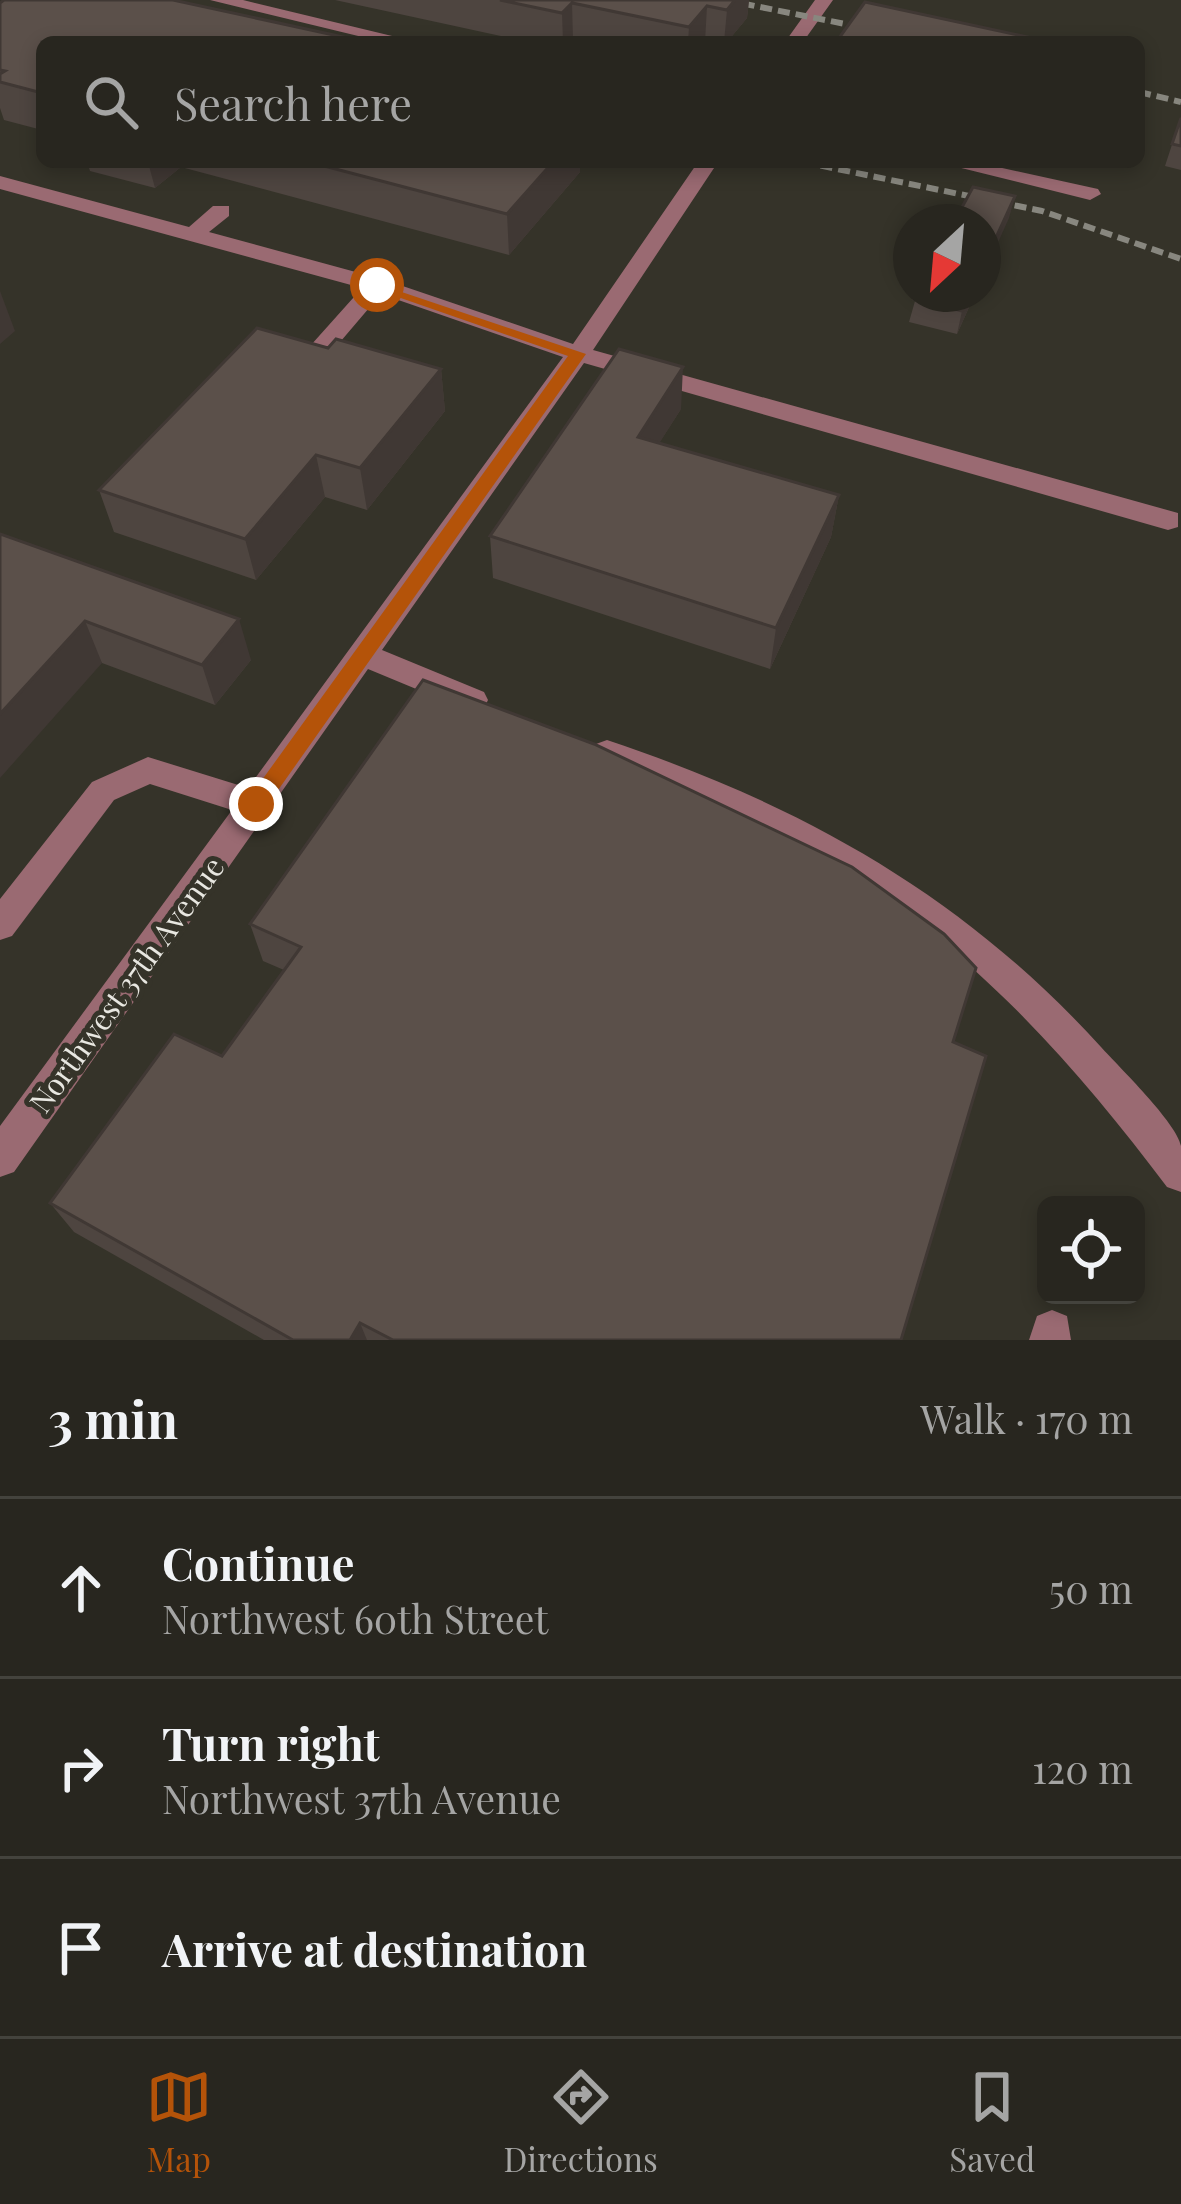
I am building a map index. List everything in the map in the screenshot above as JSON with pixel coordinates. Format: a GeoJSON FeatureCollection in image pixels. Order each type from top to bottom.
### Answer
{"type":"FeatureCollection","features":[{"type":"Feature","properties":{"kind":"street"},"geometry":{"type":"LineString","coordinates":[[219,0],[381,36]]}},
{"type":"Feature","properties":{"kind":"street"},"geometry":{"type":"LineString","coordinates":[[798,36],[824,0]]}},
{"type":"Feature","properties":{"kind":"street","name":"Northwest 37th Avenue"},"geometry":{"type":"LineString","coordinates":[[0,1158],[578,354],[704,168]]}},
{"type":"Feature","properties":{"kind":"street"},"geometry":{"type":"LineString","coordinates":[[974,168],[1090,194]]}},
{"type":"Feature","properties":{"kind":"street"},"geometry":{"type":"LineString","coordinates":[[1,184],[377,285],[578,354],[1168,520]]}},
{"type":"Feature","properties":{"kind":"street"},"geometry":{"type":"LineString","coordinates":[[193,235],[221,211]]}},
{"type":"Feature","properties":{"kind":"street"},"geometry":{"type":"LineString","coordinates":[[320,350],[377,285]]}},
{"type":"Feature","properties":{"kind":"street"},"geometry":{"type":"LineString","coordinates":[[362,654],[510,714]]}},
{"type":"Feature","properties":{"kind":"street"},"geometry":{"type":"LineString","coordinates":[[573,740],[799,832],[904,896],[1026,995],[1124,1098],[1181,1173]]}},
{"type":"Feature","properties":{"kind":"street"},"geometry":{"type":"LineString","coordinates":[[0,925],[103,791],[148,770],[256,804]]}},
{"type":"Feature","properties":{"kind":"building"},"geometry":{"type":"Polygon","coordinates":[[[173,0],[338,36],[36,36],[36,91],[0,82],[5,71],[0,70],[0,3],[173,0]]]}},
{"type":"Feature","properties":{"kind":"building"},"geometry":{"type":"Polygon","coordinates":[[[500,0],[735,0],[727,10],[707,6],[689,27],[572,3],[562,13],[500,0]]]}},
{"type":"Feature","properties":{"kind":"building"},"geometry":{"type":"Polygon","coordinates":[[[865,2],[1022,36],[840,36],[865,2]]]}},
{"type":"Feature","properties":{"kind":"building"},"geometry":{"type":"Polygon","coordinates":[[[1181,118],[1181,146],[1172,144],[1181,118]]]}},
{"type":"Feature","properties":{"kind":"building"},"geometry":{"type":"Polygon","coordinates":[[[332,168],[548,168],[507,214],[332,168]]]}},
{"type":"Feature","properties":{"kind":"building"},"geometry":{"type":"Polygon","coordinates":[[[973,187],[1015,196],[1001,227],[1001,204],[964,204],[973,187]]]}},
{"type":"Feature","properties":{"kind":"building"},"geometry":{"type":"Polygon","coordinates":[[[257,328],[328,348],[336,339],[441,369],[360,468],[316,455],[245,539],[99,490],[257,328]]]}},
{"type":"Feature","properties":{"kind":"building"},"geometry":{"type":"Polygon","coordinates":[[[619,349],[683,367],[638,437],[839,495],[776,628],[490,536],[619,349]]]}},
{"type":"Feature","properties":{"kind":"building"},"geometry":{"type":"Polygon","coordinates":[[[0,534],[239,619],[202,665],[85,621],[0,714],[0,534]]]}},
{"type":"Feature","properties":{"kind":"building"},"geometry":{"type":"Polygon","coordinates":[[[423,680],[594,744],[852,867],[944,934],[976,968],[953,1042],[986,1056],[901,1340],[393,1340],[360,1323],[350,1340],[293,1340],[50,1203],[174,1034],[222,1056],[301,947],[250,924],[423,680]]]}},
{"type":"Feature","properties":{"kind":"railway"},"geometry":{"type":"LineString","coordinates":[[725,0],[905,36]]}},
{"type":"Feature","properties":{"kind":"railway"},"geometry":{"type":"LineString","coordinates":[[1145,93],[1181,102]]}},
{"type":"Feature","properties":{"kind":"railway"},"geometry":{"type":"LineString","coordinates":[[832,168],[1042,211],[1181,259]]}},
{"type":"Feature","properties":{"kind":"route"},"geometry":{"type":"LineString","coordinates":[[256,804],[578,354],[377,285]]}}]}
